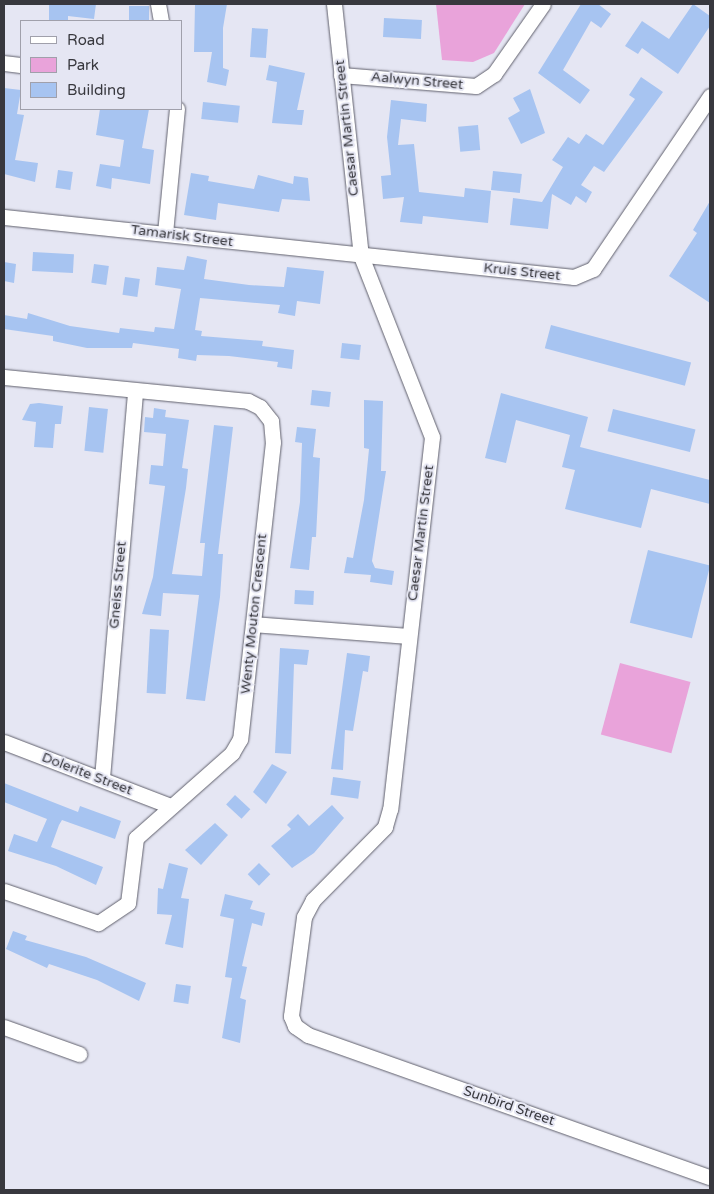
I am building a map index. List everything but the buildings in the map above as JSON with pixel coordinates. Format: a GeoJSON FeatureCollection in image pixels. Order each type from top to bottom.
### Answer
{"type":"FeatureCollection","features":[{"type":"Feature","properties":{"kind":"street"},"geometry":{"type":"LineString","coordinates":[[158,4],[161,20]]}},
{"type":"Feature","properties":{"kind":"street","name":"Caesar Martin Street"},"geometry":{"type":"LineString","coordinates":[[308,1035],[295,1026],[291,1016],[304,917],[313,900],[385,827],[432,437],[361,256],[334,4]]}},
{"type":"Feature","properties":{"kind":"street","name":"Aalwyn Street"},"geometry":{"type":"LineString","coordinates":[[341,75],[476,86],[494,74],[543,4]]}},
{"type":"Feature","properties":{"kind":"street"},"geometry":{"type":"LineString","coordinates":[[4,64],[20,65]]}},
{"type":"Feature","properties":{"kind":"street","name":"Kruis Street"},"geometry":{"type":"LineString","coordinates":[[361,256],[574,277],[593,269],[710,96]]}},
{"type":"Feature","properties":{"kind":"street"},"geometry":{"type":"LineString","coordinates":[[165,233],[177,110]]}},
{"type":"Feature","properties":{"kind":"street","name":"Tamarisk Street"},"geometry":{"type":"LineString","coordinates":[[4,217],[165,233],[361,256]]}},
{"type":"Feature","properties":{"kind":"street","name":"Wenty Mouton Crescent"},"geometry":{"type":"LineString","coordinates":[[4,377],[135,392],[248,401],[271,421],[273,442],[240,738],[213,773],[171,806],[136,838],[128,903],[98,923],[4,891]]}},
{"type":"Feature","properties":{"kind":"street","name":"Gneiss Street"},"geometry":{"type":"LineString","coordinates":[[102,778],[135,392]]}},
{"type":"Feature","properties":{"kind":"street"},"geometry":{"type":"LineString","coordinates":[[253,624],[408,636]]}},
{"type":"Feature","properties":{"kind":"street","name":"Dolerite Street"},"geometry":{"type":"LineString","coordinates":[[4,742],[171,806]]}},
{"type":"Feature","properties":{"kind":"street"},"geometry":{"type":"LineString","coordinates":[[4,1027],[78,1054]]}},
{"type":"Feature","properties":{"kind":"street","name":"Sunbird Street"},"geometry":{"type":"LineString","coordinates":[[308,1035],[710,1177]]}},
{"type":"Feature","properties":{"kind":"green space"},"geometry":{"type":"Polygon","coordinates":[[[436,4],[525,4],[494,53],[473,62],[442,60],[436,4]]]}},
{"type":"Feature","properties":{"kind":"green space"},"geometry":{"type":"Polygon","coordinates":[[[620,663],[691,682],[671,753],[601,734],[620,663]]]}}]}
